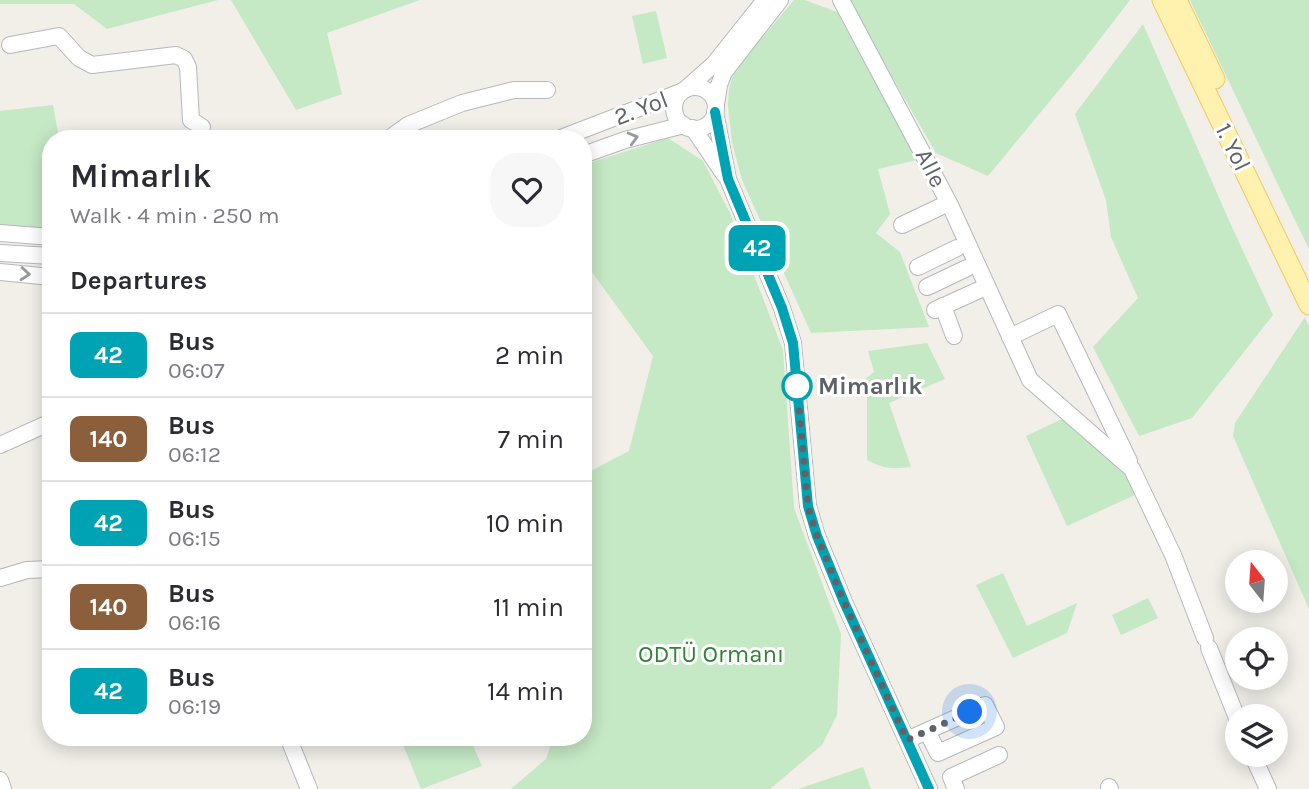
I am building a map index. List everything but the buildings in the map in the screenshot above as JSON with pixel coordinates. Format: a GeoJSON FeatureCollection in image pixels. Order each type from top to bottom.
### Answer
{"type":"FeatureCollection","features":[{"type":"Feature","properties":{"kind":"main road","name":"1. Yol"},"geometry":{"type":"LineString","coordinates":[[1162,0],[1308,292]]}},
{"type":"Feature","properties":{"kind":"main road","name":"1. Yol"},"geometry":{"type":"LineString","coordinates":[[1177,0],[1308,292]]}},
{"type":"Feature","properties":{"kind":"street","name":"2. Yol"},"geometry":{"type":"LineString","coordinates":[[688,126],[676,115],[674,109],[677,97],[714,64],[765,0]]}},
{"type":"Feature","properties":{"kind":"street"},"geometry":{"type":"LineString","coordinates":[[780,0],[724,72],[719,85],[715,108],[728,179],[782,308],[793,343],[808,506],[817,536],[929,789]]}},
{"type":"Feature","properties":{"kind":"street","name":"Alle"},"geometry":{"type":"LineString","coordinates":[[839,1],[950,205],[1030,380],[1131,465]]}},
{"type":"Feature","properties":{"kind":"street"},"geometry":{"type":"LineString","coordinates":[[10,45],[59,36],[79,58],[92,65],[176,55],[184,59],[188,67],[191,120],[202,127]]}},
{"type":"Feature","properties":{"kind":"street","name":"2. Yol"},"geometry":{"type":"LineString","coordinates":[[582,130],[693,87],[705,89],[714,98],[713,118],[705,126],[688,126],[625,140],[592,152]]}},
{"type":"Feature","properties":{"kind":"street"},"geometry":{"type":"LineString","coordinates":[[401,130],[462,103],[514,90],[547,90]]}},
{"type":"Feature","properties":{"kind":"street"},"geometry":{"type":"LineString","coordinates":[[688,126],[728,179]]}},
{"type":"Feature","properties":{"kind":"street"},"geometry":{"type":"LineString","coordinates":[[902,225],[942,206]]}},
{"type":"Feature","properties":{"kind":"street"},"geometry":{"type":"LineString","coordinates":[[0,233],[42,236]]}},
{"type":"Feature","properties":{"kind":"street"},"geometry":{"type":"LineString","coordinates":[[919,267],[957,248]]}},
{"type":"Feature","properties":{"kind":"street"},"geometry":{"type":"LineString","coordinates":[[0,253],[42,255]]}},
{"type":"Feature","properties":{"kind":"street"},"geometry":{"type":"LineString","coordinates":[[927,287],[967,268]]}},
{"type":"Feature","properties":{"kind":"street"},"geometry":{"type":"LineString","coordinates":[[0,272],[42,276]]}},
{"type":"Feature","properties":{"kind":"street"},"geometry":{"type":"LineString","coordinates":[[954,336],[939,308],[979,290]]}},
{"type":"Feature","properties":{"kind":"street","name":"Alle"},"geometry":{"type":"LineString","coordinates":[[1010,337],[1058,314],[1173,555],[1231,704]]}},
{"type":"Feature","properties":{"kind":"street"},"geometry":{"type":"LineString","coordinates":[[0,444],[42,426]]}},
{"type":"Feature","properties":{"kind":"street"},"geometry":{"type":"LineString","coordinates":[[0,578],[27,570],[42,569]]}},
{"type":"Feature","properties":{"kind":"street"},"geometry":{"type":"LineString","coordinates":[[907,740],[927,731]]}},
{"type":"Feature","properties":{"kind":"street"},"geometry":{"type":"LineString","coordinates":[[292,746],[309,789]]}},
{"type":"Feature","properties":{"kind":"street"},"geometry":{"type":"LineString","coordinates":[[956,789],[951,777],[999,755]]}},
{"type":"Feature","properties":{"kind":"street"},"geometry":{"type":"LineString","coordinates":[[1258,767],[1268,789]]}},
{"type":"Feature","properties":{"kind":"street"},"geometry":{"type":"LineString","coordinates":[[0,780],[3,789]]}},
{"type":"Feature","properties":{"kind":"green space"},"geometry":{"type":"Polygon","coordinates":[[[0,0],[218,0],[107,29],[74,4],[0,4],[0,0]]]}},
{"type":"Feature","properties":{"kind":"green space"},"geometry":{"type":"Polygon","coordinates":[[[231,0],[420,0],[327,33],[342,94],[296,110],[231,0]]]}},
{"type":"Feature","properties":{"kind":"green space"},"geometry":{"type":"Polygon","coordinates":[[[794,0],[805,0],[837,12],[917,160],[878,169],[890,214],[876,233],[900,252],[929,327],[811,333],[742,180],[732,142],[728,106],[733,75],[794,0]]]}},
{"type":"Feature","properties":{"kind":"green space"},"geometry":{"type":"Polygon","coordinates":[[[848,0],[1130,0],[988,176],[936,153],[848,0]]]}},
{"type":"Feature","properties":{"kind":"green space"},"geometry":{"type":"Polygon","coordinates":[[[1190,0],[1309,0],[1309,249],[1292,214],[1190,0]]]}},
{"type":"Feature","properties":{"kind":"green space"},"geometry":{"type":"Polygon","coordinates":[[[656,11],[667,58],[643,64],[632,16],[656,11]]]}},
{"type":"Feature","properties":{"kind":"green space"},"geometry":{"type":"Polygon","coordinates":[[[1143,24],[1273,315],[1192,418],[1139,436],[1093,347],[1138,298],[1111,237],[1106,200],[1075,114],[1143,24]]]}},
{"type":"Feature","properties":{"kind":"green space"},"geometry":{"type":"Polygon","coordinates":[[[53,105],[58,130],[42,130],[42,230],[0,228],[0,111],[53,105]]]}},
{"type":"Feature","properties":{"kind":"green space","name":"ODTÜ Ormanı"},"geometry":{"type":"Polygon","coordinates":[[[668,138],[703,161],[730,213],[783,350],[794,508],[841,634],[837,715],[822,745],[770,789],[511,789],[546,759],[550,746],[592,746],[592,470],[629,451],[653,356],[592,272],[592,162],[668,138]]]}},
{"type":"Feature","properties":{"kind":"green space"},"geometry":{"type":"Polygon","coordinates":[[[1305,317],[1309,326],[1309,609],[1288,561],[1288,550],[1283,550],[1233,436],[1235,423],[1305,317]]]}},
{"type":"Feature","properties":{"kind":"green space"},"geometry":{"type":"Polygon","coordinates":[[[927,343],[945,379],[889,403],[911,467],[888,468],[873,463],[867,460],[867,397],[864,380],[874,372],[868,351],[927,343]]]}},
{"type":"Feature","properties":{"kind":"green space"},"geometry":{"type":"Polygon","coordinates":[[[1062,419],[1126,472],[1137,494],[1067,526],[1026,436],[1062,419]]]}},
{"type":"Feature","properties":{"kind":"green space"},"geometry":{"type":"Polygon","coordinates":[[[1003,573],[1027,626],[1077,603],[1067,633],[1013,658],[976,585],[1003,573]]]}},
{"type":"Feature","properties":{"kind":"green space"},"geometry":{"type":"Polygon","coordinates":[[[1148,598],[1158,618],[1121,635],[1112,615],[1148,598]]]}},
{"type":"Feature","properties":{"kind":"green space"},"geometry":{"type":"Polygon","coordinates":[[[404,746],[473,746],[482,766],[421,789],[404,746]]]}},
{"type":"Feature","properties":{"kind":"green space"},"geometry":{"type":"Polygon","coordinates":[[[863,767],[871,789],[798,789],[863,767]]]}},
{"type":"Feature","properties":{"kind":"bus line","name":"42"},"geometry":{"type":"LineString","coordinates":[[715,112],[728,179],[782,308],[793,343],[808,506],[817,536],[929,789]]}},
{"type":"Feature","properties":{"kind":"place","name":"Mimarlık"},"geometry":{"type":"Point","coordinates":[797,386]}},
{"type":"Feature","properties":{"kind":"route"},"geometry":{"type":"LineString","coordinates":[[797,386],[808,506],[817,536],[907,740],[970,712]]}}]}
